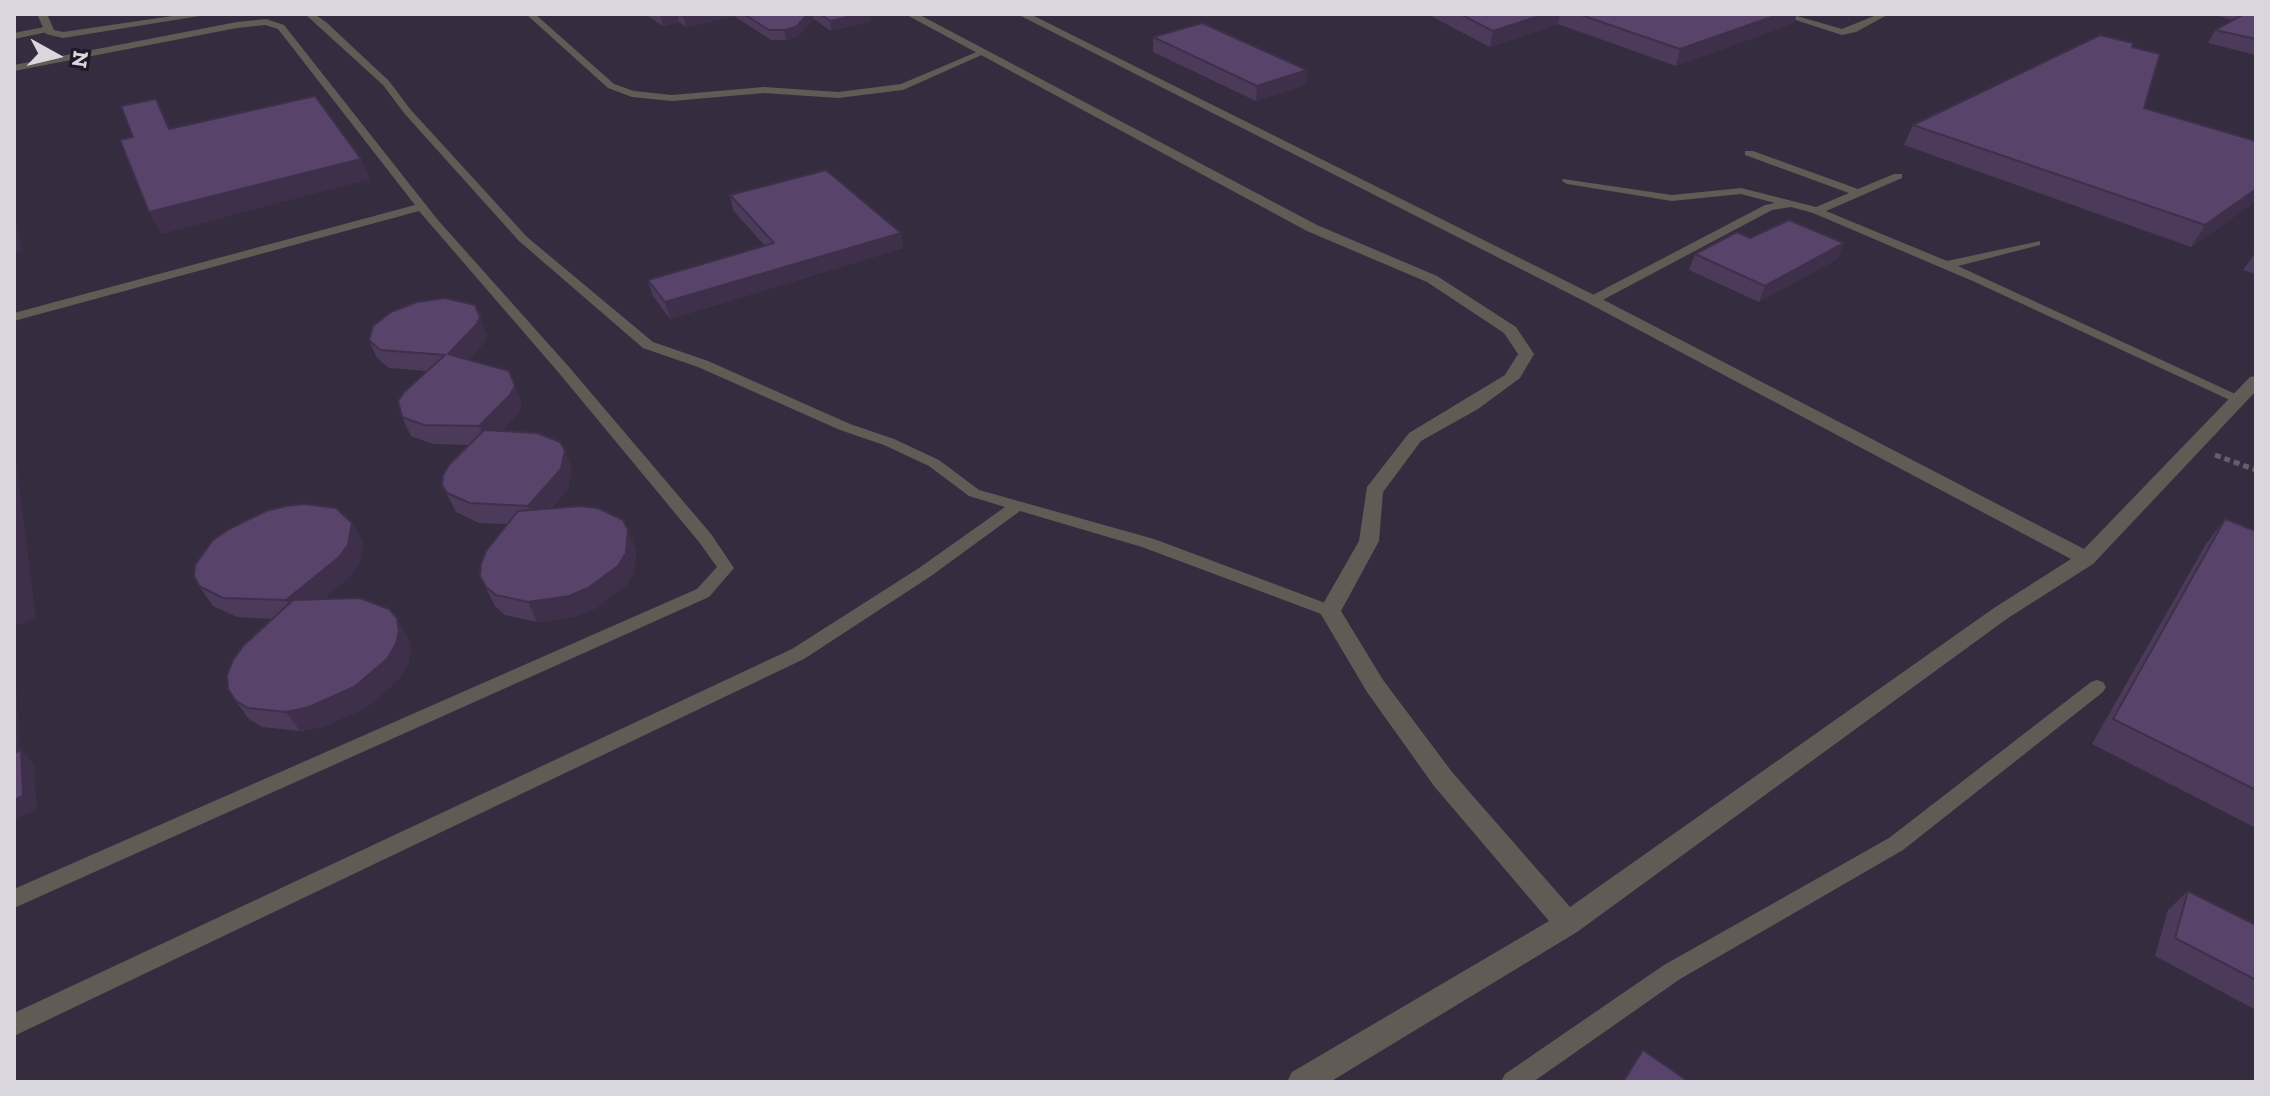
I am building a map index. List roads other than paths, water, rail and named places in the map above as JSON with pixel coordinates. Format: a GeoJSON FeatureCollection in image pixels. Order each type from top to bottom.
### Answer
{"type":"FeatureCollection","features":[{"type":"Feature","properties":{"kind":"street"},"geometry":{"type":"LineString","coordinates":[[42,14],[50,32],[63,35],[207,14]]}},
{"type":"Feature","properties":{"kind":"street"},"geometry":{"type":"LineString","coordinates":[[910,14],[1312,228],[1432,279],[1510,330],[1526,354],[1512,378],[1415,437],[1374,491],[1369,541],[1330,611],[1375,686],[1443,779],[1568,924]]}},
{"type":"Feature","properties":{"kind":"street"},"geometry":{"type":"LineString","coordinates":[[1022,14],[1593,300],[2086,559]]}},
{"type":"Feature","properties":{"kind":"street"},"geometry":{"type":"LineString","coordinates":[[1302,1082],[1568,924],[1945,652],[2086,559],[2256,381]]}},
{"type":"Feature","properties":{"kind":"lane"},"geometry":{"type":"LineString","coordinates":[[309,14],[386,83],[407,111],[523,239],[648,345],[703,364],[845,427],[889,442],[934,463],[974,493],[1148,543],[1330,611]]}},
{"type":"Feature","properties":{"kind":"lane"},"geometry":{"type":"LineString","coordinates":[[530,14],[611,86],[632,94],[672,98],[764,90],[838,95],[903,87],[982,53]]}},
{"type":"Feature","properties":{"kind":"lane"},"geometry":{"type":"LineString","coordinates":[[1781,14],[1842,32],[1853,30],[1885,14]]}},
{"type":"Feature","properties":{"kind":"lane"},"geometry":{"type":"LineString","coordinates":[[14,68],[237,25],[266,22],[281,27],[422,207],[655,478],[726,568],[703,593],[14,899]]}},
{"type":"Feature","properties":{"kind":"lane"},"geometry":{"type":"LineString","coordinates":[[14,36],[49,29]]}},
{"type":"Feature","properties":{"kind":"lane"},"geometry":{"type":"LineString","coordinates":[[1749,153],[1858,193]]}},
{"type":"Feature","properties":{"kind":"lane"},"geometry":{"type":"LineString","coordinates":[[1817,211],[1898,176]]}},
{"type":"Feature","properties":{"kind":"lane"},"geometry":{"type":"LineString","coordinates":[[1567,181],[1672,198],[1741,191],[1817,211],[1946,265],[2237,398]]}},
{"type":"Feature","properties":{"kind":"lane"},"geometry":{"type":"LineString","coordinates":[[1593,300],[1769,207],[1791,204]]}},
{"type":"Feature","properties":{"kind":"lane"},"geometry":{"type":"LineString","coordinates":[[14,317],[422,207]]}},
{"type":"Feature","properties":{"kind":"lane"},"geometry":{"type":"LineString","coordinates":[[1946,265],[2036,243]]}},
{"type":"Feature","properties":{"kind":"lane"},"geometry":{"type":"LineString","coordinates":[[14,1025],[798,654],[925,572],[1017,506]]}},
{"type":"Feature","properties":{"kind":"lane"},"geometry":{"type":"LineString","coordinates":[[1513,1082],[1672,972],[1896,844],[2097,687]]}}]}
